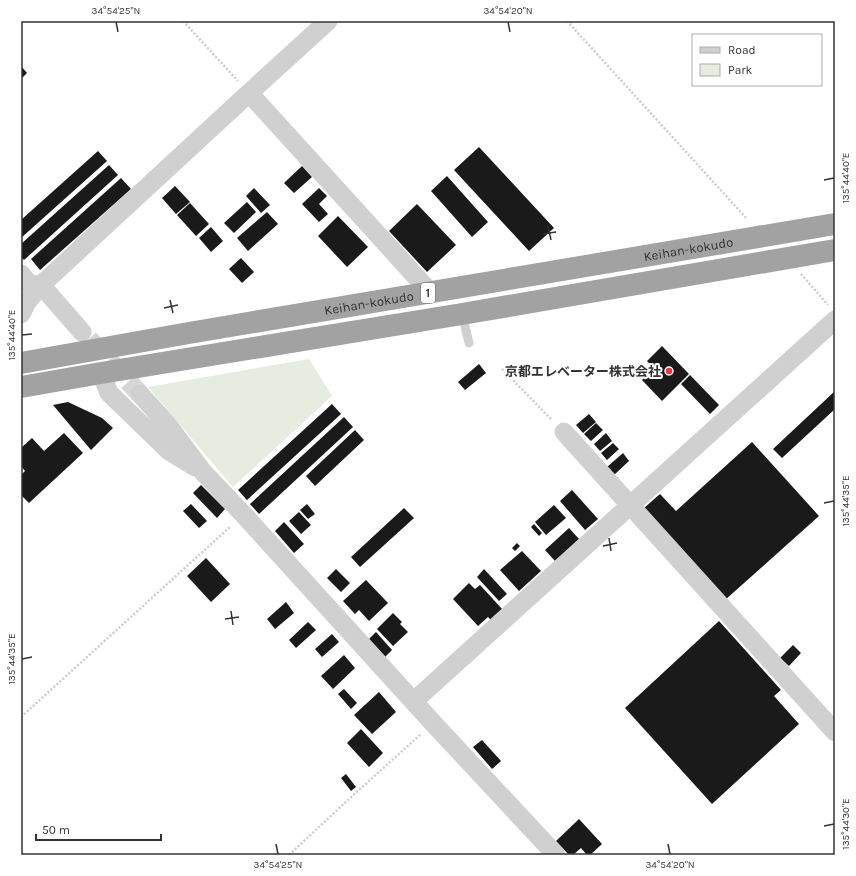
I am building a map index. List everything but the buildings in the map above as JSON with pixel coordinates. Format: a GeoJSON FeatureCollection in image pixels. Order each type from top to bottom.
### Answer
{"type":"FeatureCollection","features":[{"type":"Feature","properties":{"kind":"highway","name":"Keihan-kokudo"},"geometry":{"type":"LineString","coordinates":[[21,363],[175,335],[835,224]]}},
{"type":"Feature","properties":{"kind":"highway","name":"Keihan-kokudo"},"geometry":{"type":"LineString","coordinates":[[21,387],[462,314],[835,250]]}},
{"type":"Feature","properties":{"kind":"street"},"geometry":{"type":"LineString","coordinates":[[21,314],[27,302],[41,285],[328,21]]}},
{"type":"Feature","properties":{"kind":"street"},"geometry":{"type":"LineString","coordinates":[[249,93],[430,292]]}},
{"type":"Feature","properties":{"kind":"street"},"geometry":{"type":"LineString","coordinates":[[21,274],[29,284],[41,285],[82,332]]}},
{"type":"Feature","properties":{"kind":"street"},"geometry":{"type":"LineString","coordinates":[[414,701],[630,505],[833,313]]}},
{"type":"Feature","properties":{"kind":"street"},"geometry":{"type":"LineString","coordinates":[[101,373],[110,393],[169,451],[203,472]]}},
{"type":"Feature","properties":{"kind":"street"},"geometry":{"type":"LineString","coordinates":[[140,394],[168,424],[203,472],[556,855]]}},
{"type":"Feature","properties":{"kind":"street"},"geometry":{"type":"LineString","coordinates":[[564,432],[835,732]]}},
{"type":"Feature","properties":{"kind":"lane"},"geometry":{"type":"LineString","coordinates":[[462,314],[469,343]]}},
{"type":"Feature","properties":{"kind":"path"},"geometry":{"type":"LineString","coordinates":[[183,21],[249,93]]}},
{"type":"Feature","properties":{"kind":"path"},"geometry":{"type":"LineString","coordinates":[[567,21],[762,236]]}},
{"type":"Feature","properties":{"kind":"path"},"geometry":{"type":"LineString","coordinates":[[786,259],[833,313]]}},
{"type":"Feature","properties":{"kind":"path"},"geometry":{"type":"LineString","coordinates":[[502,368],[564,432]]}},
{"type":"Feature","properties":{"kind":"path"},"geometry":{"type":"LineString","coordinates":[[21,717],[244,515]]}},
{"type":"Feature","properties":{"kind":"path"},"geometry":{"type":"LineString","coordinates":[[289,855],[433,722]]}},
{"type":"Feature","properties":{"kind":"green space"},"geometry":{"type":"Polygon","coordinates":[[[309,359],[332,396],[233,487],[148,387],[309,359]]]}},
{"type":"Feature","properties":{"kind":"tunnel"},"geometry":{"type":"LineString","coordinates":[[89,339],[140,394]]}},
{"type":"Feature","properties":{"kind":"place","name":"京都エレベーター株式会社"},"geometry":{"type":"Point","coordinates":[669,371]}}]}
